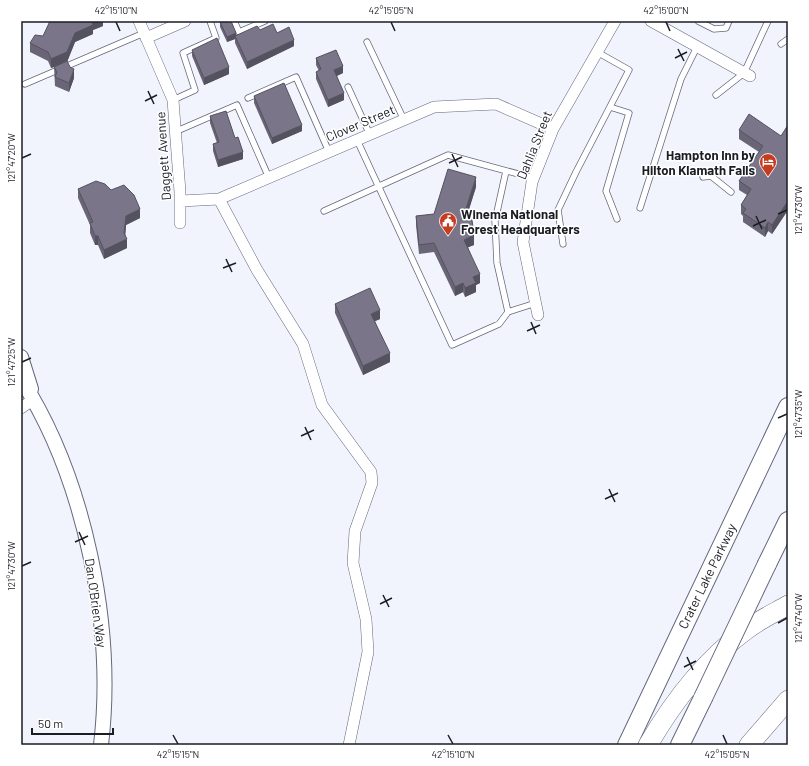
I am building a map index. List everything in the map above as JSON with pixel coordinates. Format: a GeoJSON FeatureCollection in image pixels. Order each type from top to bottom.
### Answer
{"type":"FeatureCollection","features":[{"type":"Feature","properties":{"kind":"highway"},"geometry":{"type":"LineString","coordinates":[[648,745],[666,714],[684,689],[711,659],[747,629],[788,605]]}},
{"type":"Feature","properties":{"kind":"highway"},"geometry":{"type":"LineString","coordinates":[[750,745],[788,700]]}},
{"type":"Feature","properties":{"kind":"main road","name":"Crater Lake Parkway"},"geometry":{"type":"LineString","coordinates":[[627,745],[788,407]]}},
{"type":"Feature","properties":{"kind":"main road"},"geometry":{"type":"LineString","coordinates":[[680,745],[788,521]]}},
{"type":"Feature","properties":{"kind":"street","name":"Daggett Avenue"},"geometry":{"type":"LineString","coordinates":[[139,21],[173,100],[181,201],[180,223]]}},
{"type":"Feature","properties":{"kind":"street"},"geometry":{"type":"LineString","coordinates":[[145,35],[185,21]]}},
{"type":"Feature","properties":{"kind":"street","name":"Dahlia Street"},"geometry":{"type":"LineString","coordinates":[[538,315],[523,242],[533,178],[553,129],[615,21]]}},
{"type":"Feature","properties":{"kind":"street"},"geometry":{"type":"LineString","coordinates":[[651,21],[747,74]]}},
{"type":"Feature","properties":{"kind":"street","name":"Clover Street"},"geometry":{"type":"LineString","coordinates":[[181,201],[219,199],[434,107],[496,104],[553,129]]}},
{"type":"Feature","properties":{"kind":"street"},"geometry":{"type":"LineString","coordinates":[[219,199],[257,270],[304,344],[322,405],[371,472],[372,483],[355,531],[353,563],[366,619],[368,652],[349,745]]}},
{"type":"Feature","properties":{"kind":"street","name":"Dan O'Brien Way"},"geometry":{"type":"LineString","coordinates":[[21,357],[27,400]]}},
{"type":"Feature","properties":{"kind":"street","name":"Dan O'Brien Way"},"geometry":{"type":"LineString","coordinates":[[21,379],[27,400],[54,441],[70,482],[83,523],[96,589],[104,656],[103,728],[101,745]]}},
{"type":"Feature","properties":{"kind":"street"},"geometry":{"type":"LineString","coordinates":[[21,408],[27,400]]}},
{"type":"Feature","properties":{"kind":"lane"},"geometry":{"type":"LineString","coordinates":[[173,100],[195,90],[183,53],[216,38],[210,21]]}},
{"type":"Feature","properties":{"kind":"lane"},"geometry":{"type":"LineString","coordinates":[[234,21],[239,32],[265,21]]}},
{"type":"Feature","properties":{"kind":"lane"},"geometry":{"type":"LineString","coordinates":[[698,21],[714,29],[726,28],[729,21]]}},
{"type":"Feature","properties":{"kind":"lane"},"geometry":{"type":"LineString","coordinates":[[716,95],[747,74],[768,21]]}},
{"type":"Feature","properties":{"kind":"lane"},"geometry":{"type":"LineString","coordinates":[[25,84],[145,35]]}},
{"type":"Feature","properties":{"kind":"lane"},"geometry":{"type":"LineString","coordinates":[[781,44],[788,39]]}},
{"type":"Feature","properties":{"kind":"lane"},"geometry":{"type":"LineString","coordinates":[[367,42],[404,120]]}},
{"type":"Feature","properties":{"kind":"lane"},"geometry":{"type":"LineString","coordinates":[[640,208],[682,79],[697,47]]}},
{"type":"Feature","properties":{"kind":"lane"},"geometry":{"type":"LineString","coordinates":[[563,244],[558,210],[629,70],[597,52]]}},
{"type":"Feature","properties":{"kind":"lane"},"geometry":{"type":"LineString","coordinates":[[248,98],[296,77],[329,152]]}},
{"type":"Feature","properties":{"kind":"lane"},"geometry":{"type":"LineString","coordinates":[[348,87],[370,135]]}},
{"type":"Feature","properties":{"kind":"lane"},"geometry":{"type":"LineString","coordinates":[[176,131],[236,105],[269,178]]}},
{"type":"Feature","properties":{"kind":"lane"},"geometry":{"type":"LineString","coordinates":[[610,107],[630,113],[606,191],[617,219]]}},
{"type":"Feature","properties":{"kind":"lane"},"geometry":{"type":"LineString","coordinates":[[357,140],[452,345],[499,324],[508,312],[536,303]]}},
{"type":"Feature","properties":{"kind":"lane"},"geometry":{"type":"LineString","coordinates":[[324,211],[448,155],[533,178]]}},
{"type":"Feature","properties":{"kind":"lane"},"geometry":{"type":"LineString","coordinates":[[506,170],[495,221],[497,263],[508,312]]}},
{"type":"Feature","properties":{"kind":"lane"},"geometry":{"type":"LineString","coordinates":[[703,177],[711,176],[731,192]]}},
{"type":"Feature","properties":{"kind":"building"},"geometry":{"type":"Polygon","coordinates":[[[50,21],[92,21],[93,25],[75,33],[67,52],[51,59],[48,52],[30,43],[35,35],[43,36],[50,21]]]}},
{"type":"Feature","properties":{"kind":"building"},"geometry":{"type":"Polygon","coordinates":[[[231,21],[236,33],[227,37],[220,22],[231,21]]]}},
{"type":"Feature","properties":{"kind":"building"},"geometry":{"type":"Polygon","coordinates":[[[273,24],[277,33],[289,27],[294,40],[247,62],[235,36],[257,26],[260,30],[273,24]]]}},
{"type":"Feature","properties":{"kind":"building"},"geometry":{"type":"Polygon","coordinates":[[[217,38],[229,67],[204,78],[192,50],[217,38]]]}},
{"type":"Feature","properties":{"kind":"building"},"geometry":{"type":"Polygon","coordinates":[[[336,50],[343,66],[334,70],[344,93],[328,100],[316,72],[321,69],[316,58],[336,50]]]}},
{"type":"Feature","properties":{"kind":"building"},"geometry":{"type":"Polygon","coordinates":[[[67,61],[70,67],[74,69],[69,83],[55,77],[57,72],[54,67],[67,61]]]}},
{"type":"Feature","properties":{"kind":"building"},"geometry":{"type":"Polygon","coordinates":[[[284,83],[302,125],[272,138],[254,96],[284,83]]]}},
{"type":"Feature","properties":{"kind":"building"},"geometry":{"type":"Polygon","coordinates":[[[226,111],[235,138],[238,137],[243,152],[218,160],[213,144],[219,142],[210,116],[226,111]]]}},
{"type":"Feature","properties":{"kind":"building","name":"Hampton Inn by Hilton Klamath Falls"},"geometry":{"type":"Polygon","coordinates":[[[749,114],[781,136],[788,125],[788,201],[772,225],[768,222],[765,228],[743,213],[746,209],[741,205],[751,189],[739,181],[763,146],[739,130],[749,114]]]}},
{"type":"Feature","properties":{"kind":"building"},"geometry":{"type":"Polygon","coordinates":[[[448,169],[476,177],[465,212],[470,213],[469,219],[472,220],[474,235],[464,240],[480,274],[473,277],[476,283],[465,288],[463,283],[455,287],[434,243],[419,245],[416,216],[434,214],[448,169]]]}},
{"type":"Feature","properties":{"kind":"building"},"geometry":{"type":"Polygon","coordinates":[[[96,181],[105,184],[111,190],[124,185],[134,195],[140,209],[126,216],[124,233],[127,239],[104,250],[98,236],[95,236],[90,223],[93,222],[78,189],[96,181]]]}},
{"type":"Feature","properties":{"kind":"building"},"geometry":{"type":"Polygon","coordinates":[[[370,288],[380,310],[371,314],[390,353],[363,366],[335,304],[370,288]]]}},
{"type":"Feature","properties":{"kind":"place","name":"Hampton Inn by Hilton Klamath Falls"},"geometry":{"type":"Point","coordinates":[768,177]}},
{"type":"Feature","properties":{"kind":"place","name":"Winema National Forest Headquarters"},"geometry":{"type":"Point","coordinates":[448,236]}}]}
